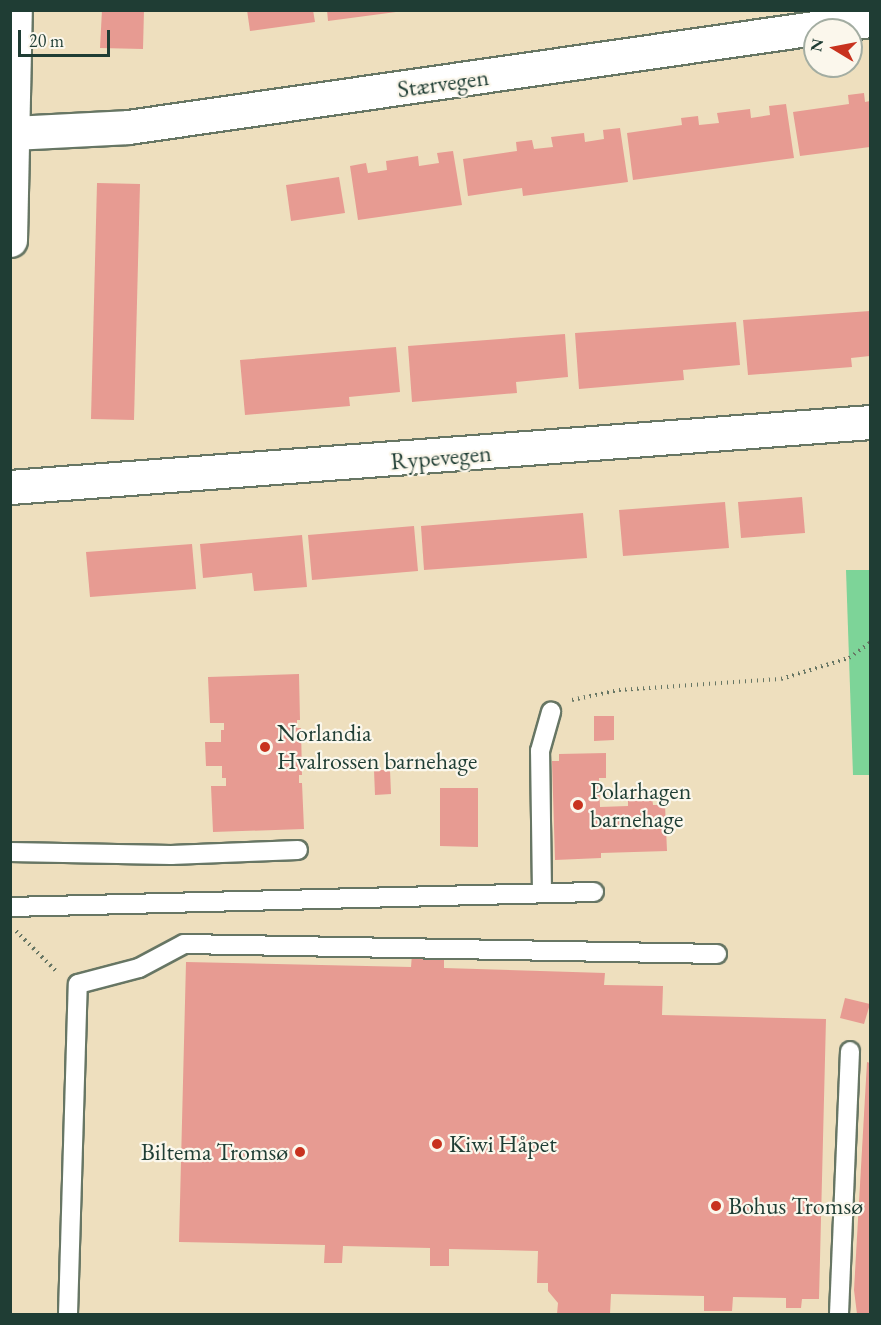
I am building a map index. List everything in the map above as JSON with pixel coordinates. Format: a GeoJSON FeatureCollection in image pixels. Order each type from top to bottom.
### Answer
{"type":"FeatureCollection","features":[{"type":"Feature","properties":{"kind":"street"},"geometry":{"type":"LineString","coordinates":[[10,240],[15,10]]}},
{"type":"Feature","properties":{"kind":"street","name":"Stærvegen"},"geometry":{"type":"LineString","coordinates":[[12,121],[69,133],[138,126],[870,20]]}},
{"type":"Feature","properties":{"kind":"street","name":"Rypevegen"},"geometry":{"type":"LineString","coordinates":[[10,487],[870,422]]}},
{"type":"Feature","properties":{"kind":"lane"},"geometry":{"type":"LineString","coordinates":[[542,892],[540,751],[551,712]]}},
{"type":"Feature","properties":{"kind":"lane"},"geometry":{"type":"LineString","coordinates":[[10,852],[171,855],[298,850]]}},
{"type":"Feature","properties":{"kind":"lane"},"geometry":{"type":"LineString","coordinates":[[10,907],[594,892]]}},
{"type":"Feature","properties":{"kind":"lane"},"geometry":{"type":"LineString","coordinates":[[68,1314],[78,984],[139,968],[184,944],[717,954]]}},
{"type":"Feature","properties":{"kind":"lane"},"geometry":{"type":"LineString","coordinates":[[839,1314],[850,1051]]}},
{"type":"Feature","properties":{"kind":"path"},"geometry":{"type":"LineString","coordinates":[[551,712],[570,700],[601,693],[781,679],[849,658],[870,643]]}},
{"type":"Feature","properties":{"kind":"path"},"geometry":{"type":"LineString","coordinates":[[10,925],[51,968],[78,984]]}},
{"type":"Feature","properties":{"kind":"green space"},"geometry":{"type":"Polygon","coordinates":[[[846,570],[870,570],[870,775],[853,775],[846,570]]]}},
{"type":"Feature","properties":{"kind":"building"},"geometry":{"type":"Polygon","coordinates":[[[102,10],[144,10],[143,49],[100,48],[102,10]]]}},
{"type":"Feature","properties":{"kind":"building"},"geometry":{"type":"Polygon","coordinates":[[[247,10],[313,10],[315,22],[250,31],[247,10]]]}},
{"type":"Feature","properties":{"kind":"building"},"geometry":{"type":"Polygon","coordinates":[[[327,10],[396,10],[396,12],[328,21],[327,10]]]}},
{"type":"Feature","properties":{"kind":"building"},"geometry":{"type":"Polygon","coordinates":[[[864,93],[865,102],[870,101],[870,147],[800,156],[793,112],[849,104],[848,95],[864,93]]]}},
{"type":"Feature","properties":{"kind":"building"},"geometry":{"type":"Polygon","coordinates":[[[786,104],[794,158],[633,180],[627,133],[682,125],[681,118],[698,116],[699,125],[719,123],[717,113],[750,109],[751,118],[770,115],[769,106],[786,104]]]}},
{"type":"Feature","properties":{"kind":"building"},"geometry":{"type":"Polygon","coordinates":[[[620,128],[628,182],[523,196],[522,188],[468,196],[463,159],[517,151],[516,142],[532,140],[534,149],[553,147],[551,137],[584,133],[585,142],[604,139],[603,130],[620,128]]]}},
{"type":"Feature","properties":{"kind":"building"},"geometry":{"type":"Polygon","coordinates":[[[453,151],[462,205],[358,220],[350,166],[366,163],[368,173],[387,170],[386,161],[418,156],[419,166],[439,163],[437,153],[453,151]]]}},
{"type":"Feature","properties":{"kind":"building"},"geometry":{"type":"Polygon","coordinates":[[[339,177],[345,213],[291,221],[286,185],[339,177]]]}},
{"type":"Feature","properties":{"kind":"building"},"geometry":{"type":"Polygon","coordinates":[[[97,183],[140,184],[134,420],[91,419],[97,183]]]}},
{"type":"Feature","properties":{"kind":"building"},"geometry":{"type":"Polygon","coordinates":[[[870,311],[870,356],[851,358],[852,367],[748,375],[743,320],[870,311]]]}},
{"type":"Feature","properties":{"kind":"building"},"geometry":{"type":"Polygon","coordinates":[[[736,322],[740,365],[683,370],[684,380],[579,389],[575,333],[736,322]]]}},
{"type":"Feature","properties":{"kind":"building"},"geometry":{"type":"Polygon","coordinates":[[[565,334],[568,377],[516,382],[517,393],[412,402],[408,346],[565,334]]]}},
{"type":"Feature","properties":{"kind":"building"},"geometry":{"type":"Polygon","coordinates":[[[396,347],[400,392],[349,397],[350,406],[245,415],[240,360],[396,347]]]}},
{"type":"Feature","properties":{"kind":"building"},"geometry":{"type":"Polygon","coordinates":[[[802,497],[805,533],[741,538],[738,502],[802,497]]]}},
{"type":"Feature","properties":{"kind":"building"},"geometry":{"type":"Polygon","coordinates":[[[725,502],[729,548],[623,556],[619,510],[725,502]]]}},
{"type":"Feature","properties":{"kind":"building"},"geometry":{"type":"Polygon","coordinates":[[[583,513],[587,558],[424,570],[421,526],[583,513]]]}},
{"type":"Feature","properties":{"kind":"building"},"geometry":{"type":"Polygon","coordinates":[[[414,526],[418,571],[312,580],[308,535],[414,526]]]}},
{"type":"Feature","properties":{"kind":"building"},"geometry":{"type":"Polygon","coordinates":[[[302,535],[307,587],[254,591],[252,573],[203,578],[200,544],[302,535]]]}},
{"type":"Feature","properties":{"kind":"building"},"geometry":{"type":"Polygon","coordinates":[[[192,544],[196,589],[90,597],[86,552],[192,544]]]}},
{"type":"Feature","properties":{"kind":"building"},"geometry":{"type":"Polygon","coordinates":[[[299,674],[300,720],[297,720],[297,728],[301,728],[302,775],[299,775],[299,783],[302,783],[304,829],[213,832],[211,786],[226,786],[226,778],[222,778],[222,766],[206,766],[205,742],[221,742],[221,730],[224,730],[224,723],[210,723],[208,677],[299,674]]]}},
{"type":"Feature","properties":{"kind":"building"},"geometry":{"type":"Polygon","coordinates":[[[594,716],[614,716],[614,740],[594,741],[594,716]]]}},
{"type":"Feature","properties":{"kind":"building"},"geometry":{"type":"Polygon","coordinates":[[[606,753],[606,778],[599,778],[600,807],[628,806],[628,797],[652,796],[653,805],[665,805],[667,851],[601,853],[601,858],[555,860],[552,761],[559,761],[559,754],[606,753]]]}},
{"type":"Feature","properties":{"kind":"building"},"geometry":{"type":"Polygon","coordinates":[[[374,770],[390,770],[391,794],[375,795],[374,770]]]}},
{"type":"Feature","properties":{"kind":"building"},"geometry":{"type":"Polygon","coordinates":[[[440,788],[478,788],[478,847],[440,846],[440,788]]]}},
{"type":"Feature","properties":{"kind":"building"},"geometry":{"type":"Polygon","coordinates":[[[412,954],[444,955],[444,968],[605,973],[604,985],[663,986],[662,1015],[826,1019],[819,1299],[802,1299],[801,1308],[786,1308],[786,1298],[733,1297],[732,1311],[704,1311],[704,1296],[611,1294],[610,1314],[557,1314],[558,1303],[548,1291],[548,1283],[537,1283],[538,1251],[449,1249],[449,1266],[430,1266],[430,1248],[343,1246],[342,1263],[324,1263],[325,1245],[179,1242],[186,962],[411,967],[412,954]]]}},
{"type":"Feature","properties":{"kind":"building"},"geometry":{"type":"Polygon","coordinates":[[[845,998],[870,1004],[864,1024],[840,1018],[845,998]]]}},
{"type":"Feature","properties":{"kind":"building"},"geometry":{"type":"Polygon","coordinates":[[[867,1062],[870,1063],[870,1314],[857,1314],[854,1290],[867,1062]]]}},
{"type":"Feature","properties":{"kind":"place","name":"Norlandia Hvalrossen barnehage"},"geometry":{"type":"Point","coordinates":[265,747]}},
{"type":"Feature","properties":{"kind":"place","name":"Polarhagen barnehage"},"geometry":{"type":"Point","coordinates":[578,805]}},
{"type":"Feature","properties":{"kind":"place","name":"Kiwi Håpet"},"geometry":{"type":"Point","coordinates":[437,1144]}},
{"type":"Feature","properties":{"kind":"place","name":"Biltema Tromsø"},"geometry":{"type":"Point","coordinates":[300,1152]}},
{"type":"Feature","properties":{"kind":"place","name":"Bohus Tromsø"},"geometry":{"type":"Point","coordinates":[716,1206]}}]}
